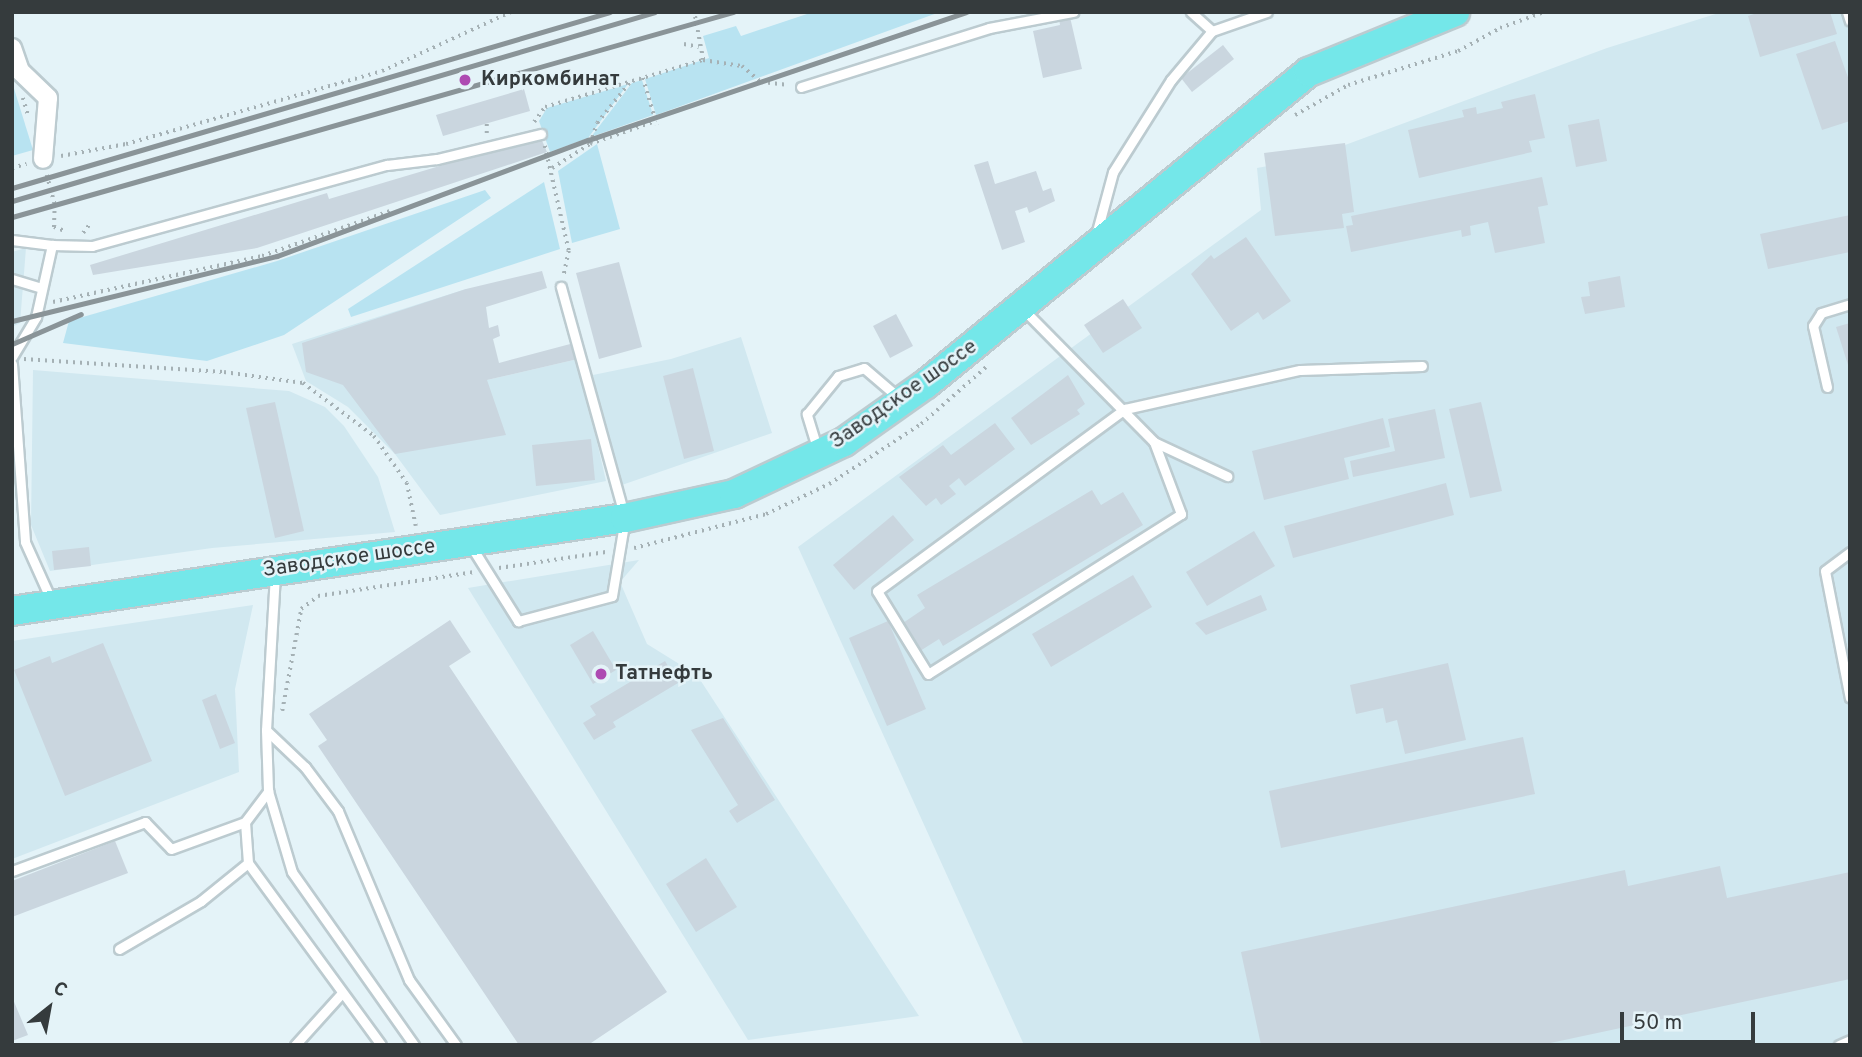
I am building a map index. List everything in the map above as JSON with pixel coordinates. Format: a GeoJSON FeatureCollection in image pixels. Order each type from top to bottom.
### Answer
{"type":"FeatureCollection","features":[{"type":"Feature","properties":{"kind":"main road","name":"Заводское шоссе"},"geometry":{"type":"LineString","coordinates":[[12,611],[54,607],[276,569],[469,543],[625,518],[734,494],[844,442],[902,401],[1309,72],[1452,13]]}},
{"type":"Feature","properties":{"kind":"street"},"geometry":{"type":"LineString","coordinates":[[12,48],[20,71],[48,98],[43,159]]}},
{"type":"Feature","properties":{"kind":"lane"},"geometry":{"type":"LineString","coordinates":[[802,87],[989,28],[1073,12]]}},
{"type":"Feature","properties":{"kind":"lane"},"geometry":{"type":"LineString","coordinates":[[1191,12],[1212,31]]}},
{"type":"Feature","properties":{"kind":"lane"},"geometry":{"type":"LineString","coordinates":[[1094,244],[1113,172],[1171,80],[1212,31],[1267,12]]}},
{"type":"Feature","properties":{"kind":"lane"},"geometry":{"type":"LineString","coordinates":[[1847,12],[1850,21]]}},
{"type":"Feature","properties":{"kind":"lane"},"geometry":{"type":"LineString","coordinates":[[12,240],[92,246],[387,164],[437,159],[541,134]]}},
{"type":"Feature","properties":{"kind":"lane"},"geometry":{"type":"LineString","coordinates":[[12,358],[41,305],[41,288],[52,245]]}},
{"type":"Feature","properties":{"kind":"lane"},"geometry":{"type":"LineString","coordinates":[[12,279],[41,288]]}},
{"type":"Feature","properties":{"kind":"lane"},"geometry":{"type":"LineString","coordinates":[[469,543],[518,621],[612,596],[625,518],[561,287]]}},
{"type":"Feature","properties":{"kind":"lane"},"geometry":{"type":"LineString","coordinates":[[1827,387],[1812,326],[1821,313],[1850,304]]}},
{"type":"Feature","properties":{"kind":"lane"},"geometry":{"type":"LineString","coordinates":[[1021,307],[1125,409],[1154,442],[1181,514],[928,674],[877,591],[1125,409],[1300,370],[1422,366]]}},
{"type":"Feature","properties":{"kind":"lane"},"geometry":{"type":"LineString","coordinates":[[12,364],[25,542],[54,607]]}},
{"type":"Feature","properties":{"kind":"lane"},"geometry":{"type":"LineString","coordinates":[[807,414],[838,376],[864,368],[902,401]]}},
{"type":"Feature","properties":{"kind":"lane"},"geometry":{"type":"LineString","coordinates":[[800,403],[807,414],[819,454]]}},
{"type":"Feature","properties":{"kind":"lane"},"geometry":{"type":"LineString","coordinates":[[1154,442],[1227,476]]}},
{"type":"Feature","properties":{"kind":"lane"},"geometry":{"type":"LineString","coordinates":[[1850,552],[1825,571],[1850,698]]}},
{"type":"Feature","properties":{"kind":"lane"},"geometry":{"type":"LineString","coordinates":[[276,569],[266,730],[268,791],[292,872],[414,1045]]}},
{"type":"Feature","properties":{"kind":"lane"},"geometry":{"type":"LineString","coordinates":[[266,730],[305,767],[338,811],[409,980],[456,1045]]}},
{"type":"Feature","properties":{"kind":"lane"},"geometry":{"type":"LineString","coordinates":[[12,871],[122,827],[145,822],[171,849],[245,821],[268,791]]}},
{"type":"Feature","properties":{"kind":"lane"},"geometry":{"type":"LineString","coordinates":[[245,821],[248,863],[381,1045]]}},
{"type":"Feature","properties":{"kind":"lane"},"geometry":{"type":"LineString","coordinates":[[119,949],[201,901],[248,863]]}},
{"type":"Feature","properties":{"kind":"lane"},"geometry":{"type":"LineString","coordinates":[[295,1045],[342,993]]}},
{"type":"Feature","properties":{"kind":"lane"},"geometry":{"type":"LineString","coordinates":[[1839,1045],[1850,1040]]}},
{"type":"Feature","properties":{"kind":"path"},"geometry":{"type":"LineString","coordinates":[[54,227],[55,204],[43,159],[126,144],[382,71],[511,12]]}},
{"type":"Feature","properties":{"kind":"path"},"geometry":{"type":"LineString","coordinates":[[694,12],[696,38]]}},
{"type":"Feature","properties":{"kind":"path"},"geometry":{"type":"LineString","coordinates":[[684,44],[699,47]]}},
{"type":"Feature","properties":{"kind":"path"},"geometry":{"type":"LineString","coordinates":[[703,60],[742,66],[761,82],[802,87]]}},
{"type":"Feature","properties":{"kind":"path"},"geometry":{"type":"LineString","coordinates":[[561,287],[569,251],[552,169],[590,144],[656,123],[643,78]]}},
{"type":"Feature","properties":{"kind":"path"},"geometry":{"type":"LineString","coordinates":[[590,144],[597,123],[632,81]]}},
{"type":"Feature","properties":{"kind":"path"},"geometry":{"type":"LineString","coordinates":[[487,124],[487,138]]}},
{"type":"Feature","properties":{"kind":"path"},"geometry":{"type":"LineString","coordinates":[[41,305],[262,256],[390,211]]}},
{"type":"Feature","properties":{"kind":"path"},"geometry":{"type":"LineString","coordinates":[[12,358],[224,372],[303,383],[374,436],[407,483],[416,526]]}},
{"type":"Feature","properties":{"kind":"shaded area"},"geometry":{"type":"Polygon","coordinates":[[[813,12],[940,12],[656,115],[645,79],[709,58],[703,36],[736,26],[741,36],[813,12]]]}},
{"type":"Feature","properties":{"kind":"shaded area"},"geometry":{"type":"Polygon","coordinates":[[[1722,12],[1850,12],[1850,1045],[1024,1045],[798,547],[1261,210],[1257,168],[1310,158],[1607,48],[1722,12]]]}},
{"type":"Feature","properties":{"kind":"shaded area"},"geometry":{"type":"Polygon","coordinates":[[[642,80],[653,115],[591,137],[632,83],[642,80]]]}},
{"type":"Feature","properties":{"kind":"shaded area"},"geometry":{"type":"Polygon","coordinates":[[[12,82],[33,150],[12,156],[12,82]]]}},
{"type":"Feature","properties":{"kind":"shaded area"},"geometry":{"type":"Polygon","coordinates":[[[628,84],[588,138],[550,152],[539,121],[547,108],[628,84]]]}},
{"type":"Feature","properties":{"kind":"shaded area"},"geometry":{"type":"Polygon","coordinates":[[[597,144],[620,229],[572,243],[558,171],[597,144]]]}},
{"type":"Feature","properties":{"kind":"shaded area"},"geometry":{"type":"Polygon","coordinates":[[[544,182],[560,249],[351,317],[348,309],[544,182]]]}},
{"type":"Feature","properties":{"kind":"shaded area"},"geometry":{"type":"Polygon","coordinates":[[[485,190],[491,198],[284,335],[207,361],[63,343],[69,321],[277,261],[485,190]]]}},
{"type":"Feature","properties":{"kind":"shaded area"},"geometry":{"type":"Polygon","coordinates":[[[26,248],[20,323],[12,327],[12,252],[26,248]]]}},
{"type":"Feature","properties":{"kind":"shaded area"},"geometry":{"type":"Polygon","coordinates":[[[466,289],[487,380],[578,359],[606,481],[440,515],[395,454],[348,407],[306,381],[292,344],[466,289]]]}},
{"type":"Feature","properties":{"kind":"shaded area"},"geometry":{"type":"Polygon","coordinates":[[[741,337],[772,433],[619,486],[593,375],[671,359],[741,337]]]}},
{"type":"Feature","properties":{"kind":"shaded area"},"geometry":{"type":"Polygon","coordinates":[[[33,370],[289,391],[325,407],[344,426],[378,477],[395,532],[212,548],[50,571],[31,525],[33,370]]]}},
{"type":"Feature","properties":{"kind":"shaded area"},"geometry":{"type":"Polygon","coordinates":[[[639,560],[620,582],[647,644],[697,675],[919,1016],[748,1040],[468,588],[639,560]]]}},
{"type":"Feature","properties":{"kind":"shaded area"},"geometry":{"type":"Polygon","coordinates":[[[253,605],[235,689],[239,772],[12,859],[12,641],[253,605]]]}},
{"type":"Feature","properties":{"kind":"building"},"geometry":{"type":"Polygon","coordinates":[[[1760,12],[1830,12],[1837,34],[1760,57],[1748,16],[1760,12]]]}},
{"type":"Feature","properties":{"kind":"building"},"geometry":{"type":"Polygon","coordinates":[[[1070,17],[1082,69],[1043,78],[1033,31],[1060,25],[1059,19],[1070,17]]]}},
{"type":"Feature","properties":{"kind":"building"},"geometry":{"type":"Polygon","coordinates":[[[1835,41],[1850,83],[1850,121],[1822,130],[1796,54],[1835,41]]]}},
{"type":"Feature","properties":{"kind":"building"},"geometry":{"type":"Polygon","coordinates":[[[1223,45],[1234,59],[1192,92],[1181,78],[1223,45]]]}},
{"type":"Feature","properties":{"kind":"building"},"geometry":{"type":"Polygon","coordinates":[[[524,89],[530,111],[443,136],[436,115],[524,89]]]}},
{"type":"Feature","properties":{"kind":"building"},"geometry":{"type":"Polygon","coordinates":[[[1535,94],[1545,138],[1529,141],[1532,152],[1419,178],[1408,130],[1464,117],[1462,110],[1476,107],[1477,114],[1503,108],[1501,102],[1535,94]]]}},
{"type":"Feature","properties":{"kind":"building"},"geometry":{"type":"Polygon","coordinates":[[[1599,119],[1607,161],[1576,167],[1568,125],[1599,119]]]}},
{"type":"Feature","properties":{"kind":"building"},"geometry":{"type":"Polygon","coordinates":[[[540,136],[547,152],[257,248],[93,275],[90,265],[327,193],[329,199],[540,136]]]}},
{"type":"Feature","properties":{"kind":"building"},"geometry":{"type":"Polygon","coordinates":[[[1345,143],[1354,212],[1342,214],[1344,228],[1275,236],[1264,153],[1345,143]]]}},
{"type":"Feature","properties":{"kind":"building"},"geometry":{"type":"Polygon","coordinates":[[[988,161],[995,184],[1036,171],[1043,191],[1051,188],[1055,201],[1029,213],[1027,207],[1015,211],[1025,242],[1002,250],[974,165],[988,161]]]}},
{"type":"Feature","properties":{"kind":"building"},"geometry":{"type":"Polygon","coordinates":[[[1542,177],[1548,205],[1538,207],[1545,243],[1495,253],[1488,222],[1470,226],[1471,235],[1462,237],[1461,230],[1351,252],[1346,226],[1353,225],[1351,216],[1542,177]]]}},
{"type":"Feature","properties":{"kind":"building"},"geometry":{"type":"Polygon","coordinates":[[[1850,215],[1850,252],[1768,269],[1760,234],[1850,215]]]}},
{"type":"Feature","properties":{"kind":"building"},"geometry":{"type":"Polygon","coordinates":[[[1246,237],[1291,301],[1263,320],[1258,312],[1231,331],[1191,274],[1211,255],[1214,259],[1246,237]]]}},
{"type":"Feature","properties":{"kind":"building"},"geometry":{"type":"Polygon","coordinates":[[[619,262],[642,347],[599,359],[576,273],[619,262]]]}},
{"type":"Feature","properties":{"kind":"building"},"geometry":{"type":"Polygon","coordinates":[[[542,271],[547,288],[486,307],[489,328],[498,325],[500,336],[493,339],[499,363],[574,343],[578,359],[487,380],[506,435],[395,454],[343,385],[306,372],[302,343],[466,289],[542,271]]]}},
{"type":"Feature","properties":{"kind":"building"},"geometry":{"type":"Polygon","coordinates":[[[1620,276],[1625,307],[1585,314],[1581,297],[1590,296],[1588,282],[1620,276]]]}},
{"type":"Feature","properties":{"kind":"building"},"geometry":{"type":"Polygon","coordinates":[[[1123,299],[1142,328],[1103,353],[1084,325],[1123,299]]]}},
{"type":"Feature","properties":{"kind":"building"},"geometry":{"type":"Polygon","coordinates":[[[896,314],[913,346],[890,358],[873,326],[896,314]]]}},
{"type":"Feature","properties":{"kind":"building"},"geometry":{"type":"Polygon","coordinates":[[[1850,323],[1850,368],[1849,368],[1836,327],[1850,323]]]}},
{"type":"Feature","properties":{"kind":"building"},"geometry":{"type":"Polygon","coordinates":[[[693,368],[714,451],[684,459],[663,376],[693,368]]]}},
{"type":"Feature","properties":{"kind":"building"},"geometry":{"type":"Polygon","coordinates":[[[1068,375],[1085,404],[1077,410],[1080,414],[1031,445],[1011,418],[1068,375]]]}},
{"type":"Feature","properties":{"kind":"building"},"geometry":{"type":"Polygon","coordinates":[[[275,402],[304,531],[275,538],[246,408],[275,402]]]}},
{"type":"Feature","properties":{"kind":"building"},"geometry":{"type":"Polygon","coordinates":[[[1481,402],[1502,491],[1470,498],[1449,409],[1481,402]]]}},
{"type":"Feature","properties":{"kind":"building"},"geometry":{"type":"Polygon","coordinates":[[[1435,409],[1445,458],[1353,477],[1350,461],[1395,451],[1388,419],[1435,409]]]}},
{"type":"Feature","properties":{"kind":"building"},"geometry":{"type":"Polygon","coordinates":[[[1383,418],[1390,447],[1344,458],[1349,479],[1264,500],[1252,451],[1383,418]]]}},
{"type":"Feature","properties":{"kind":"building"},"geometry":{"type":"Polygon","coordinates":[[[995,423],[1015,449],[965,486],[959,478],[949,486],[956,494],[941,505],[936,498],[926,506],[899,477],[943,445],[951,455],[995,423]]]}},
{"type":"Feature","properties":{"kind":"building"},"geometry":{"type":"Polygon","coordinates":[[[591,439],[595,480],[536,486],[532,445],[591,439]]]}},
{"type":"Feature","properties":{"kind":"building"},"geometry":{"type":"Polygon","coordinates":[[[1446,483],[1454,515],[1293,558],[1284,526],[1446,483]]]}},
{"type":"Feature","properties":{"kind":"building"},"geometry":{"type":"Polygon","coordinates":[[[1092,490],[1101,505],[1123,492],[1143,525],[943,646],[939,639],[920,651],[903,623],[925,608],[917,595],[1092,490]]]}},
{"type":"Feature","properties":{"kind":"building"},"geometry":{"type":"Polygon","coordinates":[[[893,515],[914,540],[854,590],[833,565],[893,515]]]}},
{"type":"Feature","properties":{"kind":"building"},"geometry":{"type":"Polygon","coordinates":[[[1254,531],[1275,566],[1207,606],[1186,572],[1254,531]]]}},
{"type":"Feature","properties":{"kind":"building"},"geometry":{"type":"Polygon","coordinates":[[[89,547],[91,566],[54,570],[52,551],[89,547]]]}},
{"type":"Feature","properties":{"kind":"building"},"geometry":{"type":"Polygon","coordinates":[[[1133,575],[1152,607],[1051,667],[1032,634],[1133,575]]]}},
{"type":"Feature","properties":{"kind":"building"},"geometry":{"type":"Polygon","coordinates":[[[1261,595],[1267,610],[1206,635],[1195,623],[1261,595]]]}},
{"type":"Feature","properties":{"kind":"building"},"geometry":{"type":"Polygon","coordinates":[[[450,620],[471,652],[449,666],[667,992],[588,1045],[519,1045],[318,746],[327,740],[309,714],[450,620]]]}},
{"type":"Feature","properties":{"kind":"building"},"geometry":{"type":"Polygon","coordinates":[[[888,621],[926,709],[887,726],[849,638],[888,621]]]}},
{"type":"Feature","properties":{"kind":"building"},"geometry":{"type":"Polygon","coordinates":[[[593,631],[616,670],[593,684],[570,645],[593,631]]]}},
{"type":"Feature","properties":{"kind":"building"},"geometry":{"type":"Polygon","coordinates":[[[103,643],[152,761],[65,796],[14,670],[50,656],[52,663],[103,643]]]}},
{"type":"Feature","properties":{"kind":"building"},"geometry":{"type":"Polygon","coordinates":[[[665,661],[678,683],[613,722],[616,727],[594,740],[583,723],[596,715],[590,706],[665,661]]]}},
{"type":"Feature","properties":{"kind":"building"},"geometry":{"type":"Polygon","coordinates":[[[1448,663],[1466,740],[1405,754],[1397,720],[1386,723],[1383,708],[1356,714],[1350,685],[1448,663]]]}},
{"type":"Feature","properties":{"kind":"building"},"geometry":{"type":"Polygon","coordinates":[[[216,694],[235,743],[220,749],[202,700],[216,694]]]}},
{"type":"Feature","properties":{"kind":"building"},"geometry":{"type":"Polygon","coordinates":[[[723,718],[775,800],[737,823],[729,811],[738,805],[691,730],[723,718]]]}},
{"type":"Feature","properties":{"kind":"building"},"geometry":{"type":"Polygon","coordinates":[[[1523,737],[1535,794],[1281,848],[1269,791],[1523,737]]]}},
{"type":"Feature","properties":{"kind":"building"},"geometry":{"type":"Polygon","coordinates":[[[115,841],[128,873],[12,917],[12,881],[115,841]]]}},
{"type":"Feature","properties":{"kind":"building"},"geometry":{"type":"Polygon","coordinates":[[[706,858],[737,907],[696,932],[666,884],[706,858]]]}},
{"type":"Feature","properties":{"kind":"building"},"geometry":{"type":"Polygon","coordinates":[[[1720,866],[1727,898],[1850,872],[1850,979],[1541,1045],[1261,1045],[1241,952],[1625,870],[1628,886],[1720,866]]]}},
{"type":"Feature","properties":{"kind":"building"},"geometry":{"type":"Polygon","coordinates":[[[12,997],[28,1035],[12,1041],[12,997]]]}},
{"type":"Feature","properties":{"kind":"railway"},"geometry":{"type":"LineString","coordinates":[[12,188],[610,12]]}},
{"type":"Feature","properties":{"kind":"railway"},"geometry":{"type":"LineString","coordinates":[[12,201],[655,12]]}},
{"type":"Feature","properties":{"kind":"railway"},"geometry":{"type":"LineString","coordinates":[[12,217],[733,12]]}},
{"type":"Feature","properties":{"kind":"railway"},"geometry":{"type":"LineString","coordinates":[[12,321],[277,256],[588,140],[966,12]]}},
{"type":"Feature","properties":{"kind":"railway"},"geometry":{"type":"LineString","coordinates":[[12,344],[81,314]]}},
{"type":"Feature","properties":{"kind":"place","name":"Киркомбинат"},"geometry":{"type":"Point","coordinates":[465,80]}},
{"type":"Feature","properties":{"kind":"place","name":"Татнефть"},"geometry":{"type":"Point","coordinates":[601,674]}}]}
